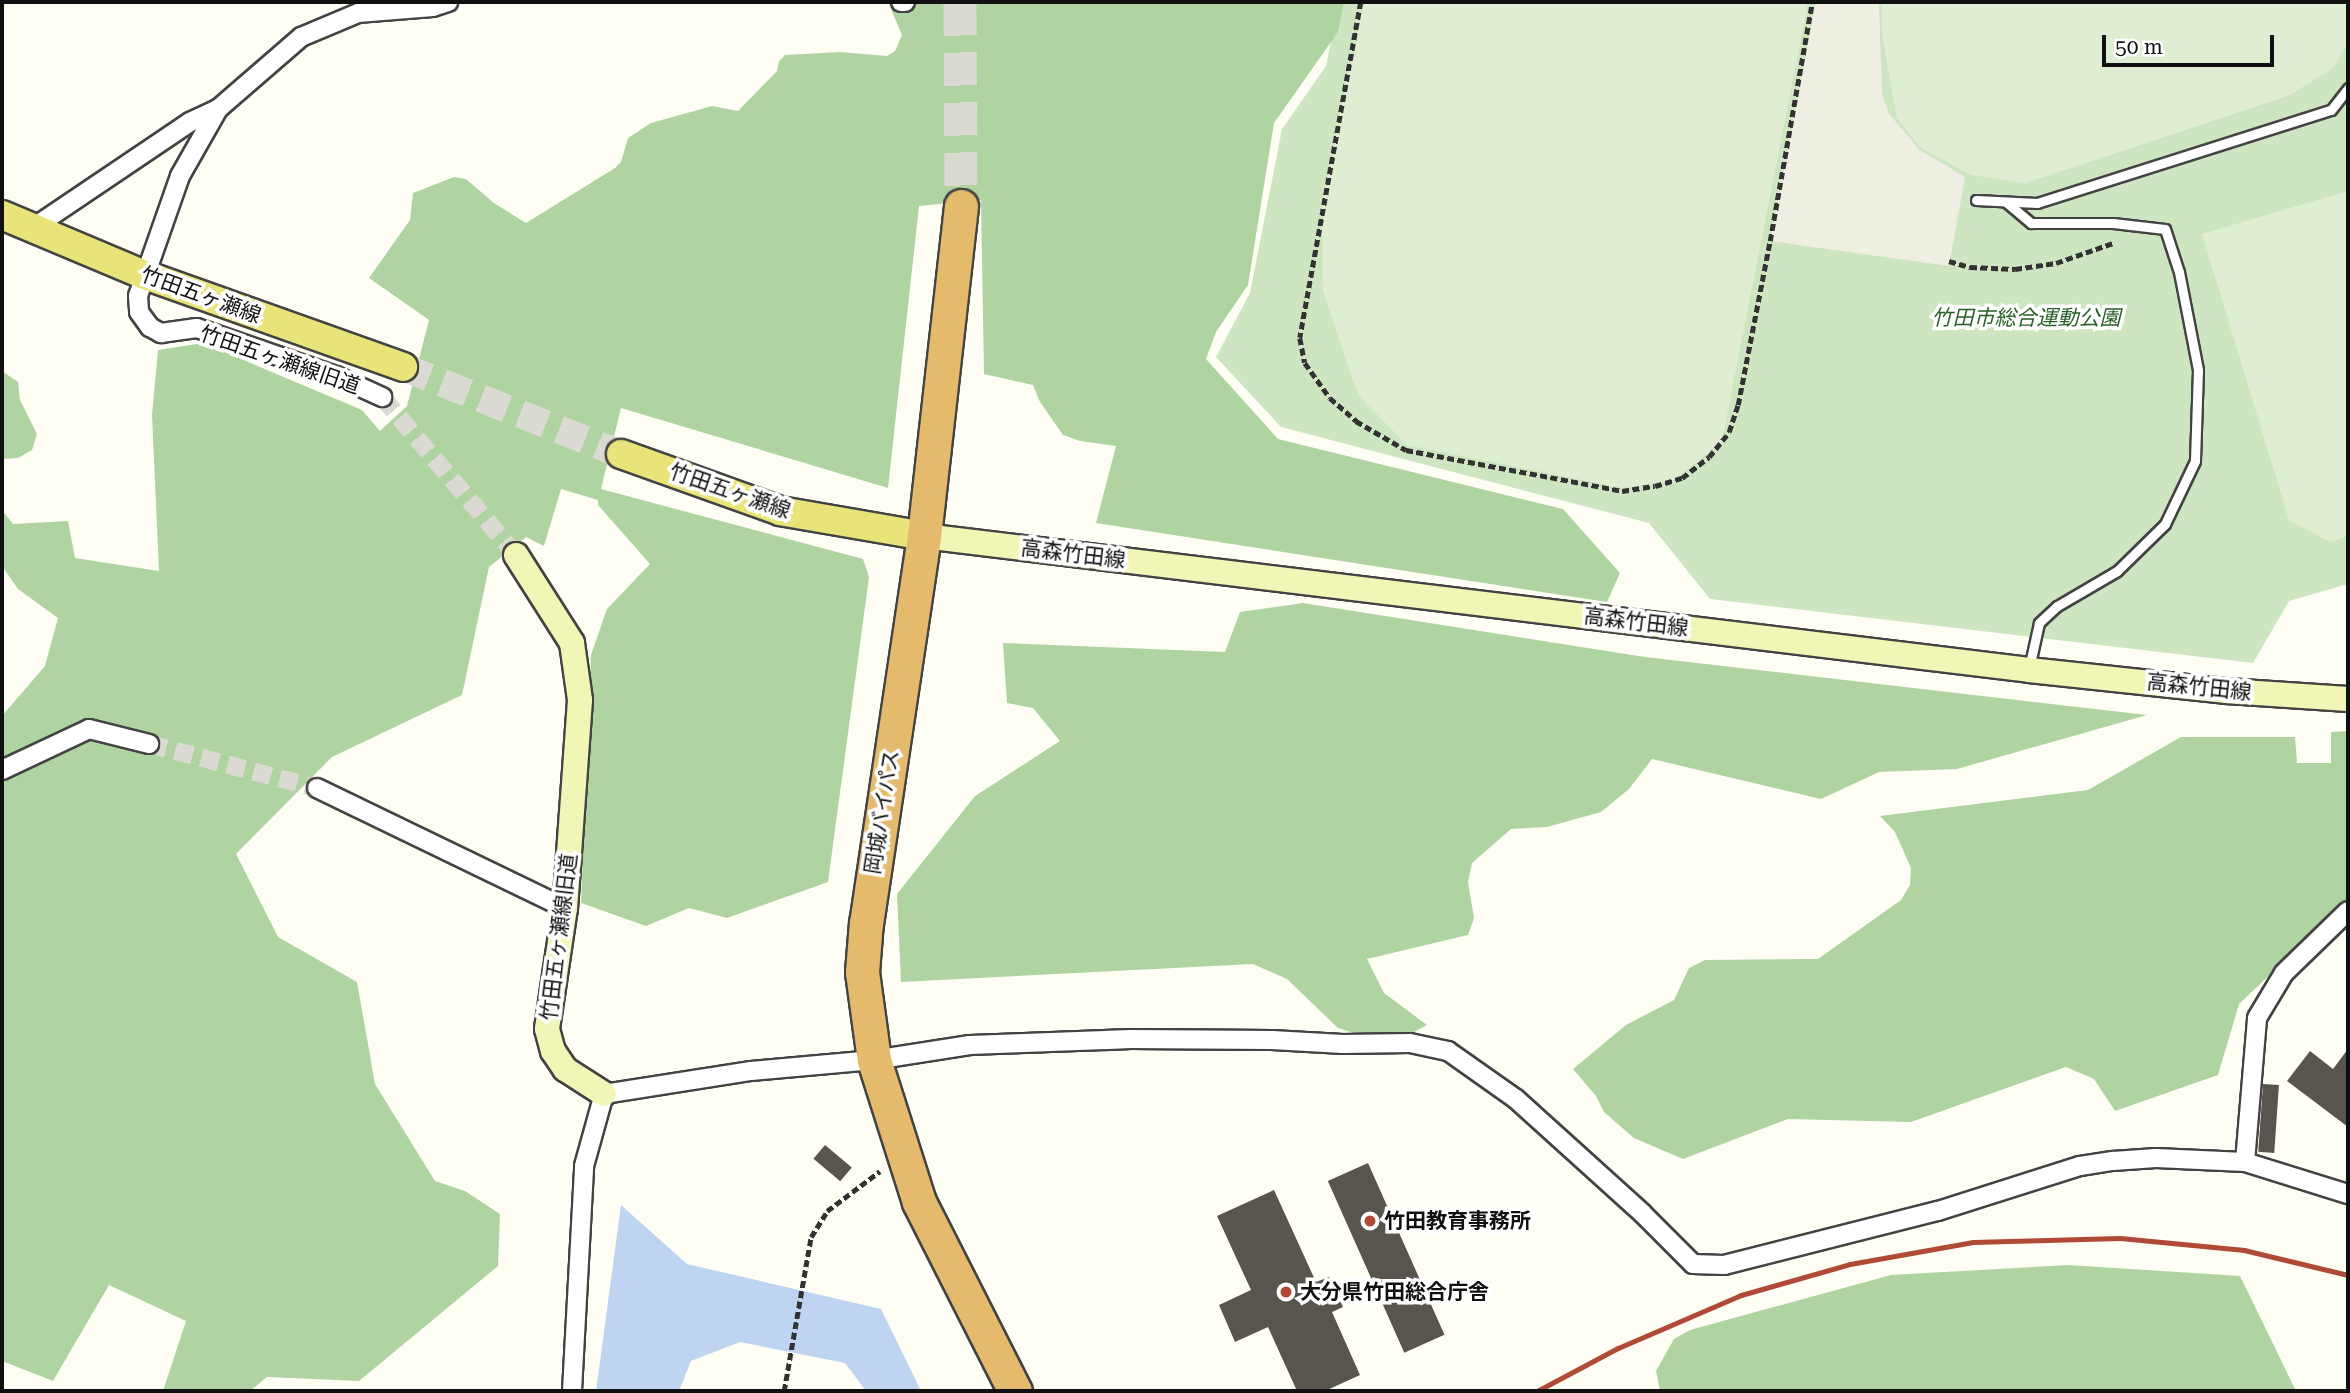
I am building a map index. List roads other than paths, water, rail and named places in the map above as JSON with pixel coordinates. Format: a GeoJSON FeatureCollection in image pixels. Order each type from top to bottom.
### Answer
{"type":"FeatureCollection","features":[{"type":"Feature","properties":{"kind":"highway","name":"岡城バイパス"},"geometry":{"type":"LineString","coordinates":[[961,206],[924,536],[866,922],[862,972],[874,1060],[919,1202],[1015,1391]]}},
{"type":"Feature","properties":{"kind":"main road","name":"竹田五ヶ瀬線"},"geometry":{"type":"LineString","coordinates":[[11,221],[145,275],[404,367]]}},
{"type":"Feature","properties":{"kind":"main road","name":"竹田五ヶ瀬線"},"geometry":{"type":"LineString","coordinates":[[621,454],[780,511],[924,536]]}},
{"type":"Feature","properties":{"kind":"main road","name":"高森竹田線"},"geometry":{"type":"LineString","coordinates":[[924,536],[2029,670],[2227,691],[2348,699]]}},
{"type":"Feature","properties":{"kind":"main road","name":"竹田五ヶ瀬線旧道"},"geometry":{"type":"LineString","coordinates":[[516,555],[572,643],[580,700],[565,908],[547,1029],[553,1051],[565,1069],[604,1094]]}},
{"type":"Feature","properties":{"kind":"street"},"geometry":{"type":"LineString","coordinates":[[11,221],[218,109],[301,37],[358,13],[433,7],[448,2]]}},
{"type":"Feature","properties":{"kind":"street"},"geometry":{"type":"LineString","coordinates":[[145,275],[180,176],[218,109]]}},
{"type":"Feature","properties":{"kind":"street","name":"竹田五ヶ瀬線旧道"},"geometry":{"type":"LineString","coordinates":[[145,275],[138,296],[139,312],[150,327],[161,333],[197,328],[336,376],[382,397]]}},
{"type":"Feature","properties":{"kind":"street"},"geometry":{"type":"LineString","coordinates":[[2,770],[89,729],[149,744]]}},
{"type":"Feature","properties":{"kind":"street"},"geometry":{"type":"LineString","coordinates":[[317,788],[565,908]]}},
{"type":"Feature","properties":{"kind":"street"},"geometry":{"type":"LineString","coordinates":[[2245,1162],[2258,1018],[2284,973],[2348,911]]}},
{"type":"Feature","properties":{"kind":"street"},"geometry":{"type":"LineString","coordinates":[[572,1391],[584,1166],[604,1094],[751,1071],[874,1060],[970,1045],[1131,1039],[1410,1043],[1448,1051],[1516,1099],[1642,1213],[1693,1264],[1724,1265],[1738,1262],[1938,1211],[2080,1166],[2156,1158],[2245,1162],[2348,1194]]}},
{"type":"Feature","properties":{"kind":"lane"},"geometry":{"type":"LineString","coordinates":[[1976,200],[2037,203],[2331,110],[2348,88]]}},
{"type":"Feature","properties":{"kind":"lane"},"geometry":{"type":"LineString","coordinates":[[2006,202],[2031,223],[2113,223],[2165,229],[2179,272],[2198,370],[2195,461],[2165,524],[2117,571],[2057,606],[2039,623],[2029,670]]}},
{"type":"Feature","properties":{"kind":"water"},"geometry":{"type":"Polygon","coordinates":[[[621,1205],[687,1264],[881,1309],[921,1391],[866,1391],[845,1363],[740,1342],[691,1361],[679,1391],[596,1391],[621,1205]]]}},
{"type":"Feature","properties":{"kind":"tunnel"},"geometry":{"type":"LineString","coordinates":[[960,2],[961,206]]}},
{"type":"Feature","properties":{"kind":"tunnel"},"geometry":{"type":"LineString","coordinates":[[403,367],[621,454]]}},
{"type":"Feature","properties":{"kind":"tunnel"},"geometry":{"type":"LineString","coordinates":[[382,397],[516,555]]}},
{"type":"Feature","properties":{"kind":"tunnel"},"geometry":{"type":"LineString","coordinates":[[149,744],[317,788]]}},
{"type":"Feature","properties":{"kind":"railway"},"geometry":{"type":"LineString","coordinates":[[1537,1391],[1618,1348],[1741,1295],[1850,1264],[1973,1242],[2120,1238],[2244,1250],[2348,1275]]}},
{"type":"Feature","properties":{"kind":"place","name":"竹田教育事務所"},"geometry":{"type":"Point","coordinates":[1370,1221]}},
{"type":"Feature","properties":{"kind":"place","name":"大分県竹田総合庁舎"},"geometry":{"type":"Point","coordinates":[1286,1292]}},
{"type":"Feature","properties":{"kind":"park label","name":"竹田市総合運動公園"},"geometry":{"type":"Point","coordinates":[2026,318]}}]}
